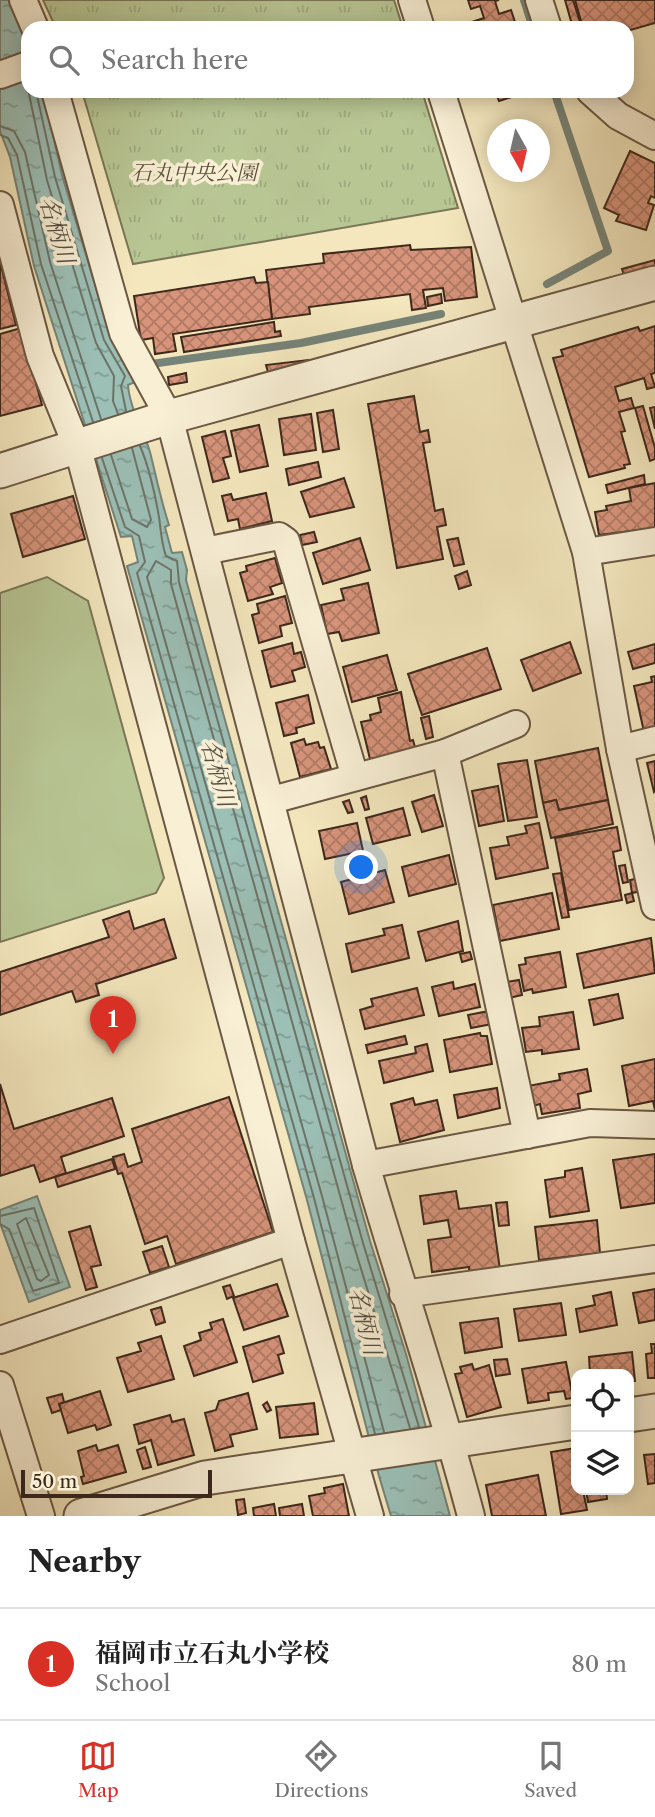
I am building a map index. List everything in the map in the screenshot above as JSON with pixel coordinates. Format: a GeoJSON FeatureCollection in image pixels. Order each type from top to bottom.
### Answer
{"type":"FeatureCollection","features":[{"type":"Feature","properties":{"kind":"street"},"geometry":{"type":"LineString","coordinates":[[23,0],[32,21]]}},
{"type":"Feature","properties":{"kind":"street"},"geometry":{"type":"LineString","coordinates":[[412,0],[419,21]]}},
{"type":"Feature","properties":{"kind":"street"},"geometry":{"type":"LineString","coordinates":[[538,0],[546,21]]}},
{"type":"Feature","properties":{"kind":"street"},"geometry":{"type":"LineString","coordinates":[[0,75],[21,68]]}},
{"type":"Feature","properties":{"kind":"street"},"geometry":{"type":"LineString","coordinates":[[57,98],[123,333],[138,365],[169,417],[366,1165],[403,1294],[451,1441],[471,1516]]}},
{"type":"Feature","properties":{"kind":"street"},"geometry":{"type":"LineString","coordinates":[[443,98],[586,552],[620,749],[655,906]]}},
{"type":"Feature","properties":{"kind":"street"},"geometry":{"type":"LineString","coordinates":[[598,98],[618,116],[655,136]]}},
{"type":"Feature","properties":{"kind":"street"},"geometry":{"type":"LineString","coordinates":[[0,205],[40,356],[78,449],[291,1241],[370,1516]]}},
{"type":"Feature","properties":{"kind":"street"},"geometry":{"type":"LineString","coordinates":[[0,471],[78,449],[169,417],[655,284]]}},
{"type":"Feature","properties":{"kind":"street"},"geometry":{"type":"LineString","coordinates":[[205,551],[279,536],[286,541],[355,777]]}},
{"type":"Feature","properties":{"kind":"street"},"geometry":{"type":"LineString","coordinates":[[586,552],[655,541]]}},
{"type":"Feature","properties":{"kind":"street"},"geometry":{"type":"LineString","coordinates":[[272,800],[445,753],[516,724]]}},
{"type":"Feature","properties":{"kind":"street"},"geometry":{"type":"LineString","coordinates":[[620,749],[655,740]]}},
{"type":"Feature","properties":{"kind":"street"},"geometry":{"type":"LineString","coordinates":[[445,753],[527,1135]]}},
{"type":"Feature","properties":{"kind":"street"},"geometry":{"type":"LineString","coordinates":[[366,1165],[590,1123],[655,1125]]}},
{"type":"Feature","properties":{"kind":"street"},"geometry":{"type":"LineString","coordinates":[[0,1339],[291,1241]]}},
{"type":"Feature","properties":{"kind":"street"},"geometry":{"type":"LineString","coordinates":[[403,1294],[655,1259]]}},
{"type":"Feature","properties":{"kind":"street"},"geometry":{"type":"LineString","coordinates":[[0,1385],[41,1516]]}},
{"type":"Feature","properties":{"kind":"street"},"geometry":{"type":"LineString","coordinates":[[634,1414],[655,1411]]}},
{"type":"Feature","properties":{"kind":"street"},"geometry":{"type":"LineString","coordinates":[[81,1516],[205,1478],[571,1423]]}},
{"type":"Feature","properties":{"kind":"green space"},"geometry":{"type":"Polygon","coordinates":[[[43,0],[394,0],[401,21],[53,21],[43,0]]]}},
{"type":"Feature","properties":{"kind":"green space","name":"石丸中央公園"},"geometry":{"type":"Polygon","coordinates":[[[84,98],[424,98],[458,208],[133,264],[84,98]]]}},
{"type":"Feature","properties":{"kind":"green space"},"geometry":{"type":"Polygon","coordinates":[[[47,577],[88,601],[164,878],[156,893],[0,942],[0,593],[47,577]]]}},
{"type":"Feature","properties":{"kind":"water","name":"名柄川"},"geometry":{"type":"Polygon","coordinates":[[[0,0],[14,0],[22,21],[21,98],[45,98],[62,175],[111,338],[135,382],[128,385],[129,394],[150,452],[169,525],[165,527],[172,553],[182,552],[187,570],[186,580],[370,1241],[406,1354],[450,1516],[391,1516],[307,1200],[127,566],[138,562],[132,536],[121,537],[34,266],[10,157],[0,131],[0,0]]]}},
{"type":"Feature","properties":{"kind":"water"},"geometry":{"type":"Polygon","coordinates":[[[37,1196],[70,1287],[29,1302],[0,1223],[0,1210],[37,1196]]]}},
{"type":"Feature","properties":{"kind":"building"},"geometry":{"type":"Polygon","coordinates":[[[468,0],[499,0],[495,1],[499,14],[511,10],[515,21],[475,21],[484,18],[480,6],[471,9],[468,0]]]}},
{"type":"Feature","properties":{"kind":"building"},"geometry":{"type":"Polygon","coordinates":[[[565,0],[573,0],[580,21],[571,21],[565,0]]]}},
{"type":"Feature","properties":{"kind":"building"},"geometry":{"type":"Polygon","coordinates":[[[575,0],[655,0],[655,23],[634,29],[634,21],[581,21],[575,0]]]}},
{"type":"Feature","properties":{"kind":"building"},"geometry":{"type":"Polygon","coordinates":[[[630,151],[655,163],[655,198],[651,196],[648,203],[654,205],[646,230],[616,221],[619,215],[604,208],[630,151]]]}},
{"type":"Feature","properties":{"kind":"building"},"geometry":{"type":"Polygon","coordinates":[[[410,245],[411,250],[471,247],[477,297],[445,301],[443,288],[423,290],[426,308],[412,310],[410,294],[309,307],[310,314],[272,319],[266,270],[324,263],[323,254],[410,245]]]}},
{"type":"Feature","properties":{"kind":"building"},"geometry":{"type":"Polygon","coordinates":[[[655,260],[655,273],[626,282],[622,269],[655,260]]]}},
{"type":"Feature","properties":{"kind":"building"},"geometry":{"type":"Polygon","coordinates":[[[0,262],[16,325],[0,329],[0,262]]]}},
{"type":"Feature","properties":{"kind":"building"},"geometry":{"type":"Polygon","coordinates":[[[254,277],[256,283],[268,282],[272,319],[173,334],[176,351],[155,354],[153,338],[141,340],[134,296],[254,277]]]}},
{"type":"Feature","properties":{"kind":"building"},"geometry":{"type":"Polygon","coordinates":[[[441,294],[442,303],[428,306],[427,297],[441,294]]]}},
{"type":"Feature","properties":{"kind":"building"},"geometry":{"type":"Polygon","coordinates":[[[274,322],[275,332],[280,331],[281,336],[184,352],[181,337],[274,322]]]}},
{"type":"Feature","properties":{"kind":"building"},"geometry":{"type":"Polygon","coordinates":[[[655,326],[655,373],[651,374],[655,387],[647,389],[644,378],[615,387],[619,401],[631,398],[634,408],[619,412],[625,431],[621,432],[630,464],[624,465],[625,468],[589,477],[553,358],[563,356],[561,350],[638,327],[640,331],[655,326]]]}},
{"type":"Feature","properties":{"kind":"building"},"geometry":{"type":"Polygon","coordinates":[[[21,328],[42,405],[0,416],[0,334],[21,328]]]}},
{"type":"Feature","properties":{"kind":"building"},"geometry":{"type":"Polygon","coordinates":[[[308,360],[309,369],[270,379],[266,365],[308,360]]]}},
{"type":"Feature","properties":{"kind":"building"},"geometry":{"type":"Polygon","coordinates":[[[186,373],[187,382],[169,385],[168,377],[186,373]]]}},
{"type":"Feature","properties":{"kind":"building"},"geometry":{"type":"Polygon","coordinates":[[[414,396],[420,432],[428,430],[430,442],[423,443],[435,511],[443,509],[446,525],[437,527],[443,559],[397,568],[368,404],[414,396]]]}},
{"type":"Feature","properties":{"kind":"building"},"geometry":{"type":"Polygon","coordinates":[[[643,406],[655,448],[655,459],[650,461],[635,408],[643,406]]]}},
{"type":"Feature","properties":{"kind":"building"},"geometry":{"type":"Polygon","coordinates":[[[655,407],[655,429],[650,408],[655,407]]]}},
{"type":"Feature","properties":{"kind":"building"},"geometry":{"type":"Polygon","coordinates":[[[333,410],[339,449],[323,452],[317,413],[333,410]]]}},
{"type":"Feature","properties":{"kind":"building"},"geometry":{"type":"Polygon","coordinates":[[[311,414],[316,450],[284,455],[279,419],[311,414]]]}},
{"type":"Feature","properties":{"kind":"building"},"geometry":{"type":"Polygon","coordinates":[[[259,425],[268,466],[240,472],[231,431],[259,425]]]}},
{"type":"Feature","properties":{"kind":"building"},"geometry":{"type":"Polygon","coordinates":[[[225,431],[231,456],[223,458],[229,478],[213,482],[202,437],[225,431]]]}},
{"type":"Feature","properties":{"kind":"building"},"geometry":{"type":"Polygon","coordinates":[[[318,462],[321,477],[289,485],[286,469],[318,462]]]}},
{"type":"Feature","properties":{"kind":"building"},"geometry":{"type":"Polygon","coordinates":[[[644,475],[645,484],[608,493],[606,485],[644,475]]]}},
{"type":"Feature","properties":{"kind":"building"},"geometry":{"type":"Polygon","coordinates":[[[344,478],[354,507],[310,517],[301,492],[344,478]]]}},
{"type":"Feature","properties":{"kind":"building"},"geometry":{"type":"Polygon","coordinates":[[[655,483],[655,528],[599,535],[595,512],[607,510],[606,506],[631,501],[629,488],[655,483]]]}},
{"type":"Feature","properties":{"kind":"building"},"geometry":{"type":"Polygon","coordinates":[[[266,493],[272,521],[240,529],[238,519],[228,521],[222,496],[231,494],[233,500],[266,493]]]}},
{"type":"Feature","properties":{"kind":"building"},"geometry":{"type":"Polygon","coordinates":[[[73,496],[85,539],[23,557],[11,514],[73,496]]]}},
{"type":"Feature","properties":{"kind":"building"},"geometry":{"type":"Polygon","coordinates":[[[314,532],[317,542],[302,545],[300,535],[314,532]]]}},
{"type":"Feature","properties":{"kind":"building"},"geometry":{"type":"Polygon","coordinates":[[[360,538],[370,570],[323,584],[313,553],[360,538]]]}},
{"type":"Feature","properties":{"kind":"building"},"geometry":{"type":"Polygon","coordinates":[[[458,538],[464,564],[454,566],[447,540],[458,538]]]}},
{"type":"Feature","properties":{"kind":"building"},"geometry":{"type":"Polygon","coordinates":[[[275,558],[282,583],[270,587],[273,594],[248,601],[240,573],[247,571],[246,566],[275,558]]]}},
{"type":"Feature","properties":{"kind":"building"},"geometry":{"type":"Polygon","coordinates":[[[467,571],[471,585],[459,589],[455,576],[467,571]]]}},
{"type":"Feature","properties":{"kind":"building"},"geometry":{"type":"Polygon","coordinates":[[[368,583],[379,633],[342,641],[339,632],[327,634],[321,605],[344,600],[341,589],[368,583]]]}},
{"type":"Feature","properties":{"kind":"building"},"geometry":{"type":"Polygon","coordinates":[[[285,596],[292,623],[280,626],[282,636],[259,643],[252,615],[259,613],[257,604],[285,596]]]}},
{"type":"Feature","properties":{"kind":"building"},"geometry":{"type":"Polygon","coordinates":[[[570,642],[581,673],[533,691],[521,660],[570,642]]]}},
{"type":"Feature","properties":{"kind":"building"},"geometry":{"type":"Polygon","coordinates":[[[292,643],[294,654],[301,652],[305,667],[292,671],[295,681],[271,687],[262,651],[292,643]]]}},
{"type":"Feature","properties":{"kind":"building"},"geometry":{"type":"Polygon","coordinates":[[[655,644],[655,663],[633,669],[628,652],[655,644]]]}},
{"type":"Feature","properties":{"kind":"building"},"geometry":{"type":"Polygon","coordinates":[[[487,648],[501,689],[422,715],[408,674],[487,648]]]}},
{"type":"Feature","properties":{"kind":"building"},"geometry":{"type":"Polygon","coordinates":[[[387,655],[397,690],[352,702],[343,667],[387,655]]]}},
{"type":"Feature","properties":{"kind":"building"},"geometry":{"type":"Polygon","coordinates":[[[655,676],[655,730],[644,732],[634,686],[652,682],[651,677],[655,676]]]}},
{"type":"Feature","properties":{"kind":"building"},"geometry":{"type":"Polygon","coordinates":[[[401,692],[410,741],[413,740],[416,751],[370,759],[361,722],[371,720],[370,715],[381,712],[378,698],[401,692]]]}},
{"type":"Feature","properties":{"kind":"building"},"geometry":{"type":"Polygon","coordinates":[[[308,695],[314,723],[296,728],[297,733],[284,736],[276,703],[308,695]]]}},
{"type":"Feature","properties":{"kind":"building"},"geometry":{"type":"Polygon","coordinates":[[[429,716],[433,737],[426,739],[421,718],[429,716]]]}},
{"type":"Feature","properties":{"kind":"building"},"geometry":{"type":"Polygon","coordinates":[[[304,739],[306,745],[318,742],[320,748],[324,747],[331,769],[300,777],[291,743],[304,739]]]}},
{"type":"Feature","properties":{"kind":"building"},"geometry":{"type":"Polygon","coordinates":[[[598,748],[608,800],[559,810],[556,800],[543,803],[535,761],[598,748]]]}},
{"type":"Feature","properties":{"kind":"building"},"geometry":{"type":"Polygon","coordinates":[[[527,760],[537,817],[508,821],[498,764],[527,760]]]}},
{"type":"Feature","properties":{"kind":"building"},"geometry":{"type":"Polygon","coordinates":[[[655,761],[655,791],[654,792],[647,763],[655,761]]]}},
{"type":"Feature","properties":{"kind":"building"},"geometry":{"type":"Polygon","coordinates":[[[498,786],[504,821],[479,826],[472,791],[498,786]]]}},
{"type":"Feature","properties":{"kind":"building"},"geometry":{"type":"Polygon","coordinates":[[[434,795],[443,826],[422,832],[412,802],[434,795]]]}},
{"type":"Feature","properties":{"kind":"building"},"geometry":{"type":"Polygon","coordinates":[[[366,796],[369,809],[365,810],[361,798],[366,796]]]}},
{"type":"Feature","properties":{"kind":"building"},"geometry":{"type":"Polygon","coordinates":[[[349,800],[353,812],[348,813],[343,802],[349,800]]]}},
{"type":"Feature","properties":{"kind":"building"},"geometry":{"type":"Polygon","coordinates":[[[556,800],[559,810],[608,800],[613,824],[551,838],[543,803],[556,800]]]}},
{"type":"Feature","properties":{"kind":"building"},"geometry":{"type":"Polygon","coordinates":[[[403,808],[410,835],[373,844],[366,818],[403,808]]]}},
{"type":"Feature","properties":{"kind":"building"},"geometry":{"type":"Polygon","coordinates":[[[357,823],[363,851],[325,859],[319,831],[357,823]]]}},
{"type":"Feature","properties":{"kind":"building"},"geometry":{"type":"Polygon","coordinates":[[[539,823],[548,868],[496,879],[490,848],[509,845],[507,837],[527,833],[525,826],[539,823]]]}},
{"type":"Feature","properties":{"kind":"building"},"geometry":{"type":"Polygon","coordinates":[[[617,827],[621,850],[613,852],[622,900],[569,910],[555,838],[617,827]]]}},
{"type":"Feature","properties":{"kind":"building"},"geometry":{"type":"Polygon","coordinates":[[[449,855],[456,884],[409,896],[402,867],[449,855]]]}},
{"type":"Feature","properties":{"kind":"building"},"geometry":{"type":"Polygon","coordinates":[[[625,865],[628,882],[623,883],[619,866],[625,865]]]}},
{"type":"Feature","properties":{"kind":"building"},"geometry":{"type":"Polygon","coordinates":[[[385,870],[394,902],[349,914],[341,882],[385,870]]]}},
{"type":"Feature","properties":{"kind":"building"},"geometry":{"type":"Polygon","coordinates":[[[561,873],[569,917],[562,918],[553,874],[561,873]]]}},
{"type":"Feature","properties":{"kind":"building"},"geometry":{"type":"Polygon","coordinates":[[[640,878],[642,891],[632,893],[630,880],[640,878]]]}},
{"type":"Feature","properties":{"kind":"building"},"geometry":{"type":"Polygon","coordinates":[[[552,893],[559,929],[500,941],[493,905],[552,893]]]}},
{"type":"Feature","properties":{"kind":"building"},"geometry":{"type":"Polygon","coordinates":[[[632,893],[634,901],[627,903],[625,895],[632,893]]]}},
{"type":"Feature","properties":{"kind":"building"},"geometry":{"type":"Polygon","coordinates":[[[129,911],[134,929],[164,919],[176,958],[96,984],[99,995],[76,1002],[72,991],[0,1015],[0,972],[109,937],[103,920],[129,911]]]}},
{"type":"Feature","properties":{"kind":"building"},"geometry":{"type":"Polygon","coordinates":[[[458,921],[463,951],[426,961],[418,932],[458,921]]]}},
{"type":"Feature","properties":{"kind":"building"},"geometry":{"type":"Polygon","coordinates":[[[402,925],[409,958],[352,972],[346,944],[385,935],[383,929],[402,925]]]}},
{"type":"Feature","properties":{"kind":"building"},"geometry":{"type":"Polygon","coordinates":[[[651,938],[655,973],[584,988],[577,954],[651,938]]]}},
{"type":"Feature","properties":{"kind":"building"},"geometry":{"type":"Polygon","coordinates":[[[470,952],[472,959],[462,962],[460,954],[470,952]]]}},
{"type":"Feature","properties":{"kind":"building"},"geometry":{"type":"Polygon","coordinates":[[[560,952],[566,987],[533,993],[532,989],[524,991],[519,965],[526,964],[525,958],[560,952]]]}},
{"type":"Feature","properties":{"kind":"building"},"geometry":{"type":"Polygon","coordinates":[[[519,980],[522,995],[509,998],[506,982],[519,980]]]}},
{"type":"Feature","properties":{"kind":"building"},"geometry":{"type":"Polygon","coordinates":[[[453,982],[454,989],[475,984],[480,1007],[439,1016],[432,987],[453,982]]]}},
{"type":"Feature","properties":{"kind":"building"},"geometry":{"type":"Polygon","coordinates":[[[417,988],[424,1015],[365,1029],[360,1010],[373,1006],[371,999],[417,988]]]}},
{"type":"Feature","properties":{"kind":"building"},"geometry":{"type":"Polygon","coordinates":[[[618,994],[623,1018],[594,1025],[589,1000],[618,994]]]}},
{"type":"Feature","properties":{"kind":"building"},"geometry":{"type":"Polygon","coordinates":[[[489,1011],[492,1024],[471,1028],[468,1015],[489,1011]]]}},
{"type":"Feature","properties":{"kind":"building"},"geometry":{"type":"Polygon","coordinates":[[[573,1012],[579,1049],[542,1054],[542,1050],[526,1052],[522,1028],[540,1026],[539,1017],[573,1012]]]}},
{"type":"Feature","properties":{"kind":"building"},"geometry":{"type":"Polygon","coordinates":[[[480,1033],[481,1036],[487,1036],[492,1064],[450,1072],[444,1040],[480,1033]]]}},
{"type":"Feature","properties":{"kind":"building"},"geometry":{"type":"Polygon","coordinates":[[[405,1036],[407,1044],[368,1053],[366,1045],[405,1036]]]}},
{"type":"Feature","properties":{"kind":"building"},"geometry":{"type":"Polygon","coordinates":[[[427,1044],[433,1071],[384,1083],[379,1061],[416,1053],[415,1047],[427,1044]]]}},
{"type":"Feature","properties":{"kind":"building"},"geometry":{"type":"Polygon","coordinates":[[[655,1059],[655,1110],[653,1101],[629,1106],[622,1066],[655,1059]]]}},
{"type":"Feature","properties":{"kind":"building"},"geometry":{"type":"Polygon","coordinates":[[[587,1069],[591,1091],[578,1094],[580,1108],[542,1114],[540,1104],[532,1106],[528,1086],[560,1080],[559,1074],[587,1069]]]}},
{"type":"Feature","properties":{"kind":"building"},"geometry":{"type":"Polygon","coordinates":[[[0,1084],[14,1129],[112,1098],[124,1136],[61,1157],[66,1173],[40,1182],[34,1165],[0,1176],[0,1084]]]}},
{"type":"Feature","properties":{"kind":"building"},"geometry":{"type":"Polygon","coordinates":[[[497,1088],[500,1108],[458,1118],[454,1095],[497,1088]]]}},
{"type":"Feature","properties":{"kind":"building"},"geometry":{"type":"Polygon","coordinates":[[[229,1097],[273,1232],[176,1264],[167,1236],[145,1244],[122,1173],[118,1174],[113,1157],[124,1154],[128,1167],[142,1162],[132,1129],[229,1097]]]}},
{"type":"Feature","properties":{"kind":"building"},"geometry":{"type":"Polygon","coordinates":[[[413,1098],[415,1105],[437,1100],[444,1130],[400,1142],[391,1104],[413,1098]]]}},
{"type":"Feature","properties":{"kind":"building"},"geometry":{"type":"Polygon","coordinates":[[[655,1154],[655,1203],[621,1208],[613,1160],[655,1154]]]}},
{"type":"Feature","properties":{"kind":"building"},"geometry":{"type":"Polygon","coordinates":[[[112,1159],[115,1169],[58,1187],[55,1177],[112,1159]]]}},
{"type":"Feature","properties":{"kind":"building"},"geometry":{"type":"Polygon","coordinates":[[[582,1168],[589,1211],[550,1217],[545,1180],[565,1177],[565,1171],[582,1168]]]}},
{"type":"Feature","properties":{"kind":"building"},"geometry":{"type":"Polygon","coordinates":[[[456,1191],[459,1209],[491,1205],[500,1270],[469,1274],[469,1267],[432,1272],[428,1240],[451,1237],[448,1220],[424,1224],[420,1196],[456,1191]]]}},
{"type":"Feature","properties":{"kind":"building"},"geometry":{"type":"Polygon","coordinates":[[[507,1202],[509,1225],[499,1226],[496,1203],[507,1202]]]}},
{"type":"Feature","properties":{"kind":"building"},"geometry":{"type":"Polygon","coordinates":[[[597,1220],[600,1253],[539,1260],[535,1227],[597,1220]]]}},
{"type":"Feature","properties":{"kind":"building"},"geometry":{"type":"Polygon","coordinates":[[[90,1226],[101,1265],[91,1267],[97,1287],[86,1290],[69,1232],[90,1226]]]}},
{"type":"Feature","properties":{"kind":"building"},"geometry":{"type":"Polygon","coordinates":[[[162,1246],[169,1267],[150,1273],[143,1252],[162,1246]]]}},
{"type":"Feature","properties":{"kind":"building"},"geometry":{"type":"Polygon","coordinates":[[[277,1284],[288,1316],[244,1330],[233,1298],[277,1284]]]}},
{"type":"Feature","properties":{"kind":"building"},"geometry":{"type":"Polygon","coordinates":[[[230,1285],[234,1296],[227,1299],[223,1287],[230,1285]]]}},
{"type":"Feature","properties":{"kind":"building"},"geometry":{"type":"Polygon","coordinates":[[[655,1289],[655,1320],[639,1323],[633,1293],[655,1289]]]}},
{"type":"Feature","properties":{"kind":"building"},"geometry":{"type":"Polygon","coordinates":[[[611,1292],[617,1325],[580,1332],[576,1309],[595,1305],[593,1296],[611,1292]]]}},
{"type":"Feature","properties":{"kind":"building"},"geometry":{"type":"Polygon","coordinates":[[[561,1303],[566,1335],[519,1341],[514,1309],[561,1303]]]}},
{"type":"Feature","properties":{"kind":"building"},"geometry":{"type":"Polygon","coordinates":[[[161,1307],[165,1322],[156,1325],[151,1310],[161,1307]]]}},
{"type":"Feature","properties":{"kind":"building"},"geometry":{"type":"Polygon","coordinates":[[[498,1318],[502,1347],[465,1353],[460,1323],[498,1318]]]}},
{"type":"Feature","properties":{"kind":"building"},"geometry":{"type":"Polygon","coordinates":[[[223,1319],[237,1362],[194,1376],[184,1346],[201,1340],[199,1333],[212,1329],[210,1323],[223,1319]]]}},
{"type":"Feature","properties":{"kind":"building"},"geometry":{"type":"Polygon","coordinates":[[[161,1336],[174,1379],[128,1392],[117,1358],[141,1351],[138,1343],[161,1336]]]}},
{"type":"Feature","properties":{"kind":"building"},"geometry":{"type":"Polygon","coordinates":[[[279,1336],[284,1353],[278,1355],[283,1373],[253,1382],[243,1347],[279,1336]]]}},
{"type":"Feature","properties":{"kind":"building"},"geometry":{"type":"Polygon","coordinates":[[[651,1344],[655,1344],[655,1378],[648,1378],[646,1354],[652,1353],[651,1344]]]}},
{"type":"Feature","properties":{"kind":"building"},"geometry":{"type":"Polygon","coordinates":[[[632,1352],[634,1369],[590,1369],[589,1357],[632,1352]]]}},
{"type":"Feature","properties":{"kind":"building"},"geometry":{"type":"Polygon","coordinates":[[[507,1359],[510,1374],[496,1376],[494,1360],[507,1359]]]}},
{"type":"Feature","properties":{"kind":"building"},"geometry":{"type":"Polygon","coordinates":[[[566,1362],[571,1398],[566,1399],[564,1391],[548,1393],[549,1400],[528,1403],[522,1369],[566,1362]]]}},
{"type":"Feature","properties":{"kind":"building"},"geometry":{"type":"Polygon","coordinates":[[[472,1364],[474,1370],[489,1365],[501,1407],[467,1417],[455,1374],[462,1373],[460,1367],[472,1364]]]}},
{"type":"Feature","properties":{"kind":"building"},"geometry":{"type":"Polygon","coordinates":[[[100,1391],[111,1425],[97,1430],[95,1425],[68,1433],[59,1404],[100,1391]]]}},
{"type":"Feature","properties":{"kind":"building"},"geometry":{"type":"Polygon","coordinates":[[[248,1393],[257,1429],[230,1435],[233,1446],[215,1451],[205,1413],[216,1410],[219,1401],[248,1393]]]}},
{"type":"Feature","properties":{"kind":"building"},"geometry":{"type":"Polygon","coordinates":[[[62,1394],[64,1402],[59,1404],[61,1410],[52,1413],[47,1398],[62,1394]]]}},
{"type":"Feature","properties":{"kind":"building"},"geometry":{"type":"Polygon","coordinates":[[[267,1402],[271,1410],[267,1412],[263,1405],[267,1402]]]}},
{"type":"Feature","properties":{"kind":"building"},"geometry":{"type":"Polygon","coordinates":[[[314,1403],[318,1434],[280,1438],[276,1407],[314,1403]]]}},
{"type":"Feature","properties":{"kind":"building"},"geometry":{"type":"Polygon","coordinates":[[[170,1415],[172,1422],[184,1419],[194,1455],[158,1465],[151,1440],[139,1444],[134,1425],[170,1415]]]}},
{"type":"Feature","properties":{"kind":"building"},"geometry":{"type":"Polygon","coordinates":[[[96,1445],[98,1451],[118,1445],[126,1472],[83,1484],[81,1477],[84,1476],[78,1451],[96,1445]]]}},
{"type":"Feature","properties":{"kind":"building"},"geometry":{"type":"Polygon","coordinates":[[[145,1447],[151,1467],[143,1469],[137,1450],[145,1447]]]}},
{"type":"Feature","properties":{"kind":"building"},"geometry":{"type":"Polygon","coordinates":[[[571,1449],[571,1495],[584,1495],[587,1510],[561,1514],[551,1452],[571,1449]]]}},
{"type":"Feature","properties":{"kind":"building"},"geometry":{"type":"Polygon","coordinates":[[[655,1454],[655,1483],[648,1484],[644,1455],[655,1454]]]}},
{"type":"Feature","properties":{"kind":"building"},"geometry":{"type":"Polygon","coordinates":[[[538,1475],[546,1516],[492,1516],[486,1485],[538,1475]]]}},
{"type":"Feature","properties":{"kind":"building"},"geometry":{"type":"Polygon","coordinates":[[[343,1484],[349,1516],[313,1516],[309,1496],[325,1493],[324,1488],[343,1484]]]}},
{"type":"Feature","properties":{"kind":"building"},"geometry":{"type":"Polygon","coordinates":[[[587,1495],[607,1495],[607,1499],[588,1502],[587,1495]]]}},
{"type":"Feature","properties":{"kind":"building"},"geometry":{"type":"Polygon","coordinates":[[[244,1499],[246,1513],[238,1515],[236,1500],[244,1499]]]}},
{"type":"Feature","properties":{"kind":"building"},"geometry":{"type":"Polygon","coordinates":[[[274,1504],[276,1516],[254,1516],[253,1508],[274,1504]]]}},
{"type":"Feature","properties":{"kind":"building"},"geometry":{"type":"Polygon","coordinates":[[[302,1504],[304,1516],[280,1516],[279,1508],[302,1504]]]}},
{"type":"Feature","properties":{"kind":"waterway"},"geometry":{"type":"LineString","coordinates":[[524,0],[531,21]]}},
{"type":"Feature","properties":{"kind":"waterway"},"geometry":{"type":"LineString","coordinates":[[547,284],[608,251],[556,98]]}},
{"type":"Feature","properties":{"kind":"waterway"},"geometry":{"type":"LineString","coordinates":[[144,365],[301,343],[441,314]]}},
{"type":"Feature","properties":{"kind":"place","name":"福岡市立石丸小学校"},"geometry":{"type":"Point","coordinates":[113,1054]}}]}
